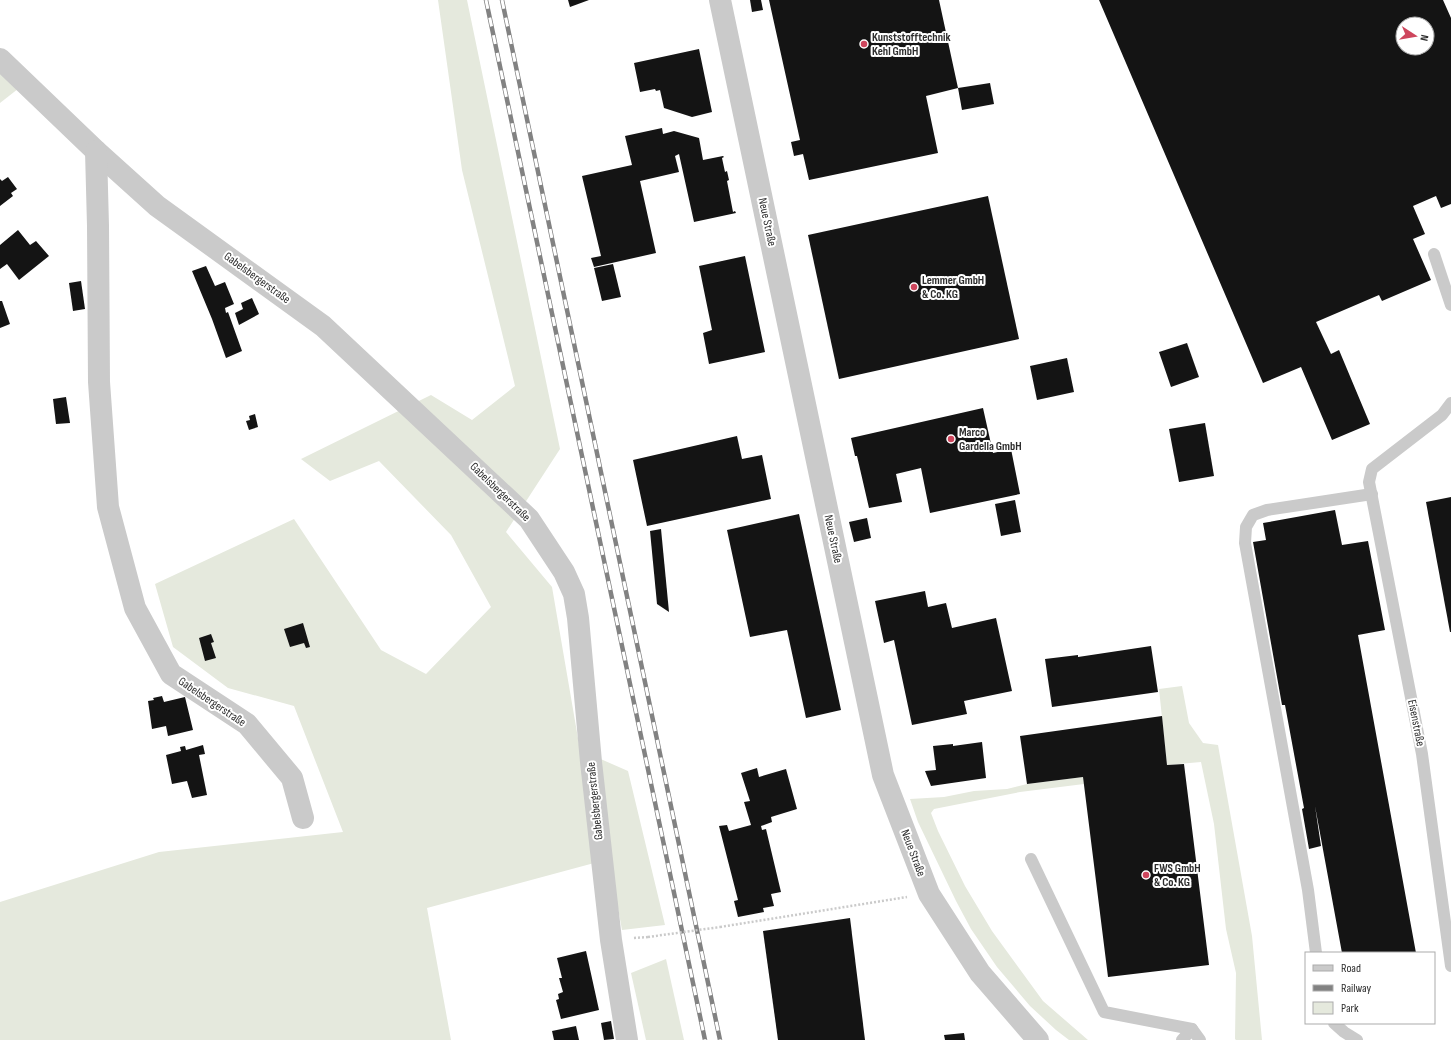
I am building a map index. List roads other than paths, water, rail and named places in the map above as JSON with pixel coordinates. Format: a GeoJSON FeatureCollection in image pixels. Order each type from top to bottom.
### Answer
{"type":"FeatureCollection","features":[{"type":"Feature","properties":{"kind":"street","name":"Neue Straße"},"geometry":{"type":"LineString","coordinates":[[720,0],[883,775],[929,894],[980,973],[1038,1040]]}},
{"type":"Feature","properties":{"kind":"street","name":"Gabelsbergerstraße"},"geometry":{"type":"LineString","coordinates":[[0,59],[96,151],[157,206],[323,326],[529,519],[564,572],[574,594],[578,618],[595,801],[611,940],[627,1040]]}},
{"type":"Feature","properties":{"kind":"street","name":"Gabelsbergerstraße"},"geometry":{"type":"LineString","coordinates":[[96,151],[99,382],[108,507],[135,608],[171,674],[247,724],[292,778],[303,818]]}},
{"type":"Feature","properties":{"kind":"lane"},"geometry":{"type":"LineString","coordinates":[[1434,254],[1451,305]]}},
{"type":"Feature","properties":{"kind":"lane","name":"Eisenstraße"},"geometry":{"type":"LineString","coordinates":[[1451,404],[1442,415],[1372,469],[1369,482],[1422,754],[1451,966]]}},
{"type":"Feature","properties":{"kind":"lane"},"geometry":{"type":"LineString","coordinates":[[1316,952],[1308,890],[1246,551],[1246,527],[1253,515],[1267,510],[1372,494]]}},
{"type":"Feature","properties":{"kind":"lane"},"geometry":{"type":"LineString","coordinates":[[1031,859],[1104,1012],[1192,1029],[1200,1040]]}},
{"type":"Feature","properties":{"kind":"lane"},"geometry":{"type":"LineString","coordinates":[[1335,1024],[1344,1032],[1357,1040]]}},
{"type":"Feature","properties":{"kind":"lane"},"geometry":{"type":"LineString","coordinates":[[1182,1040],[1192,1029]]}},
{"type":"Feature","properties":{"kind":"railway"},"geometry":{"type":"LineString","coordinates":[[486,0],[705,1040]]}},
{"type":"Feature","properties":{"kind":"railway"},"geometry":{"type":"LineString","coordinates":[[502,0],[720,1040]]}},
{"type":"Feature","properties":{"kind":"place","name":"Kunststofftechnik Kehl GmbH"},"geometry":{"type":"Point","coordinates":[864,44]}},
{"type":"Feature","properties":{"kind":"place","name":"Lemmer GmbH & Co. KG"},"geometry":{"type":"Point","coordinates":[914,287]}},
{"type":"Feature","properties":{"kind":"place","name":"Marco Gardella GmbH"},"geometry":{"type":"Point","coordinates":[951,439]}},
{"type":"Feature","properties":{"kind":"place","name":"FWS GmbH & Co. KG"},"geometry":{"type":"Point","coordinates":[1146,875]}}]}
